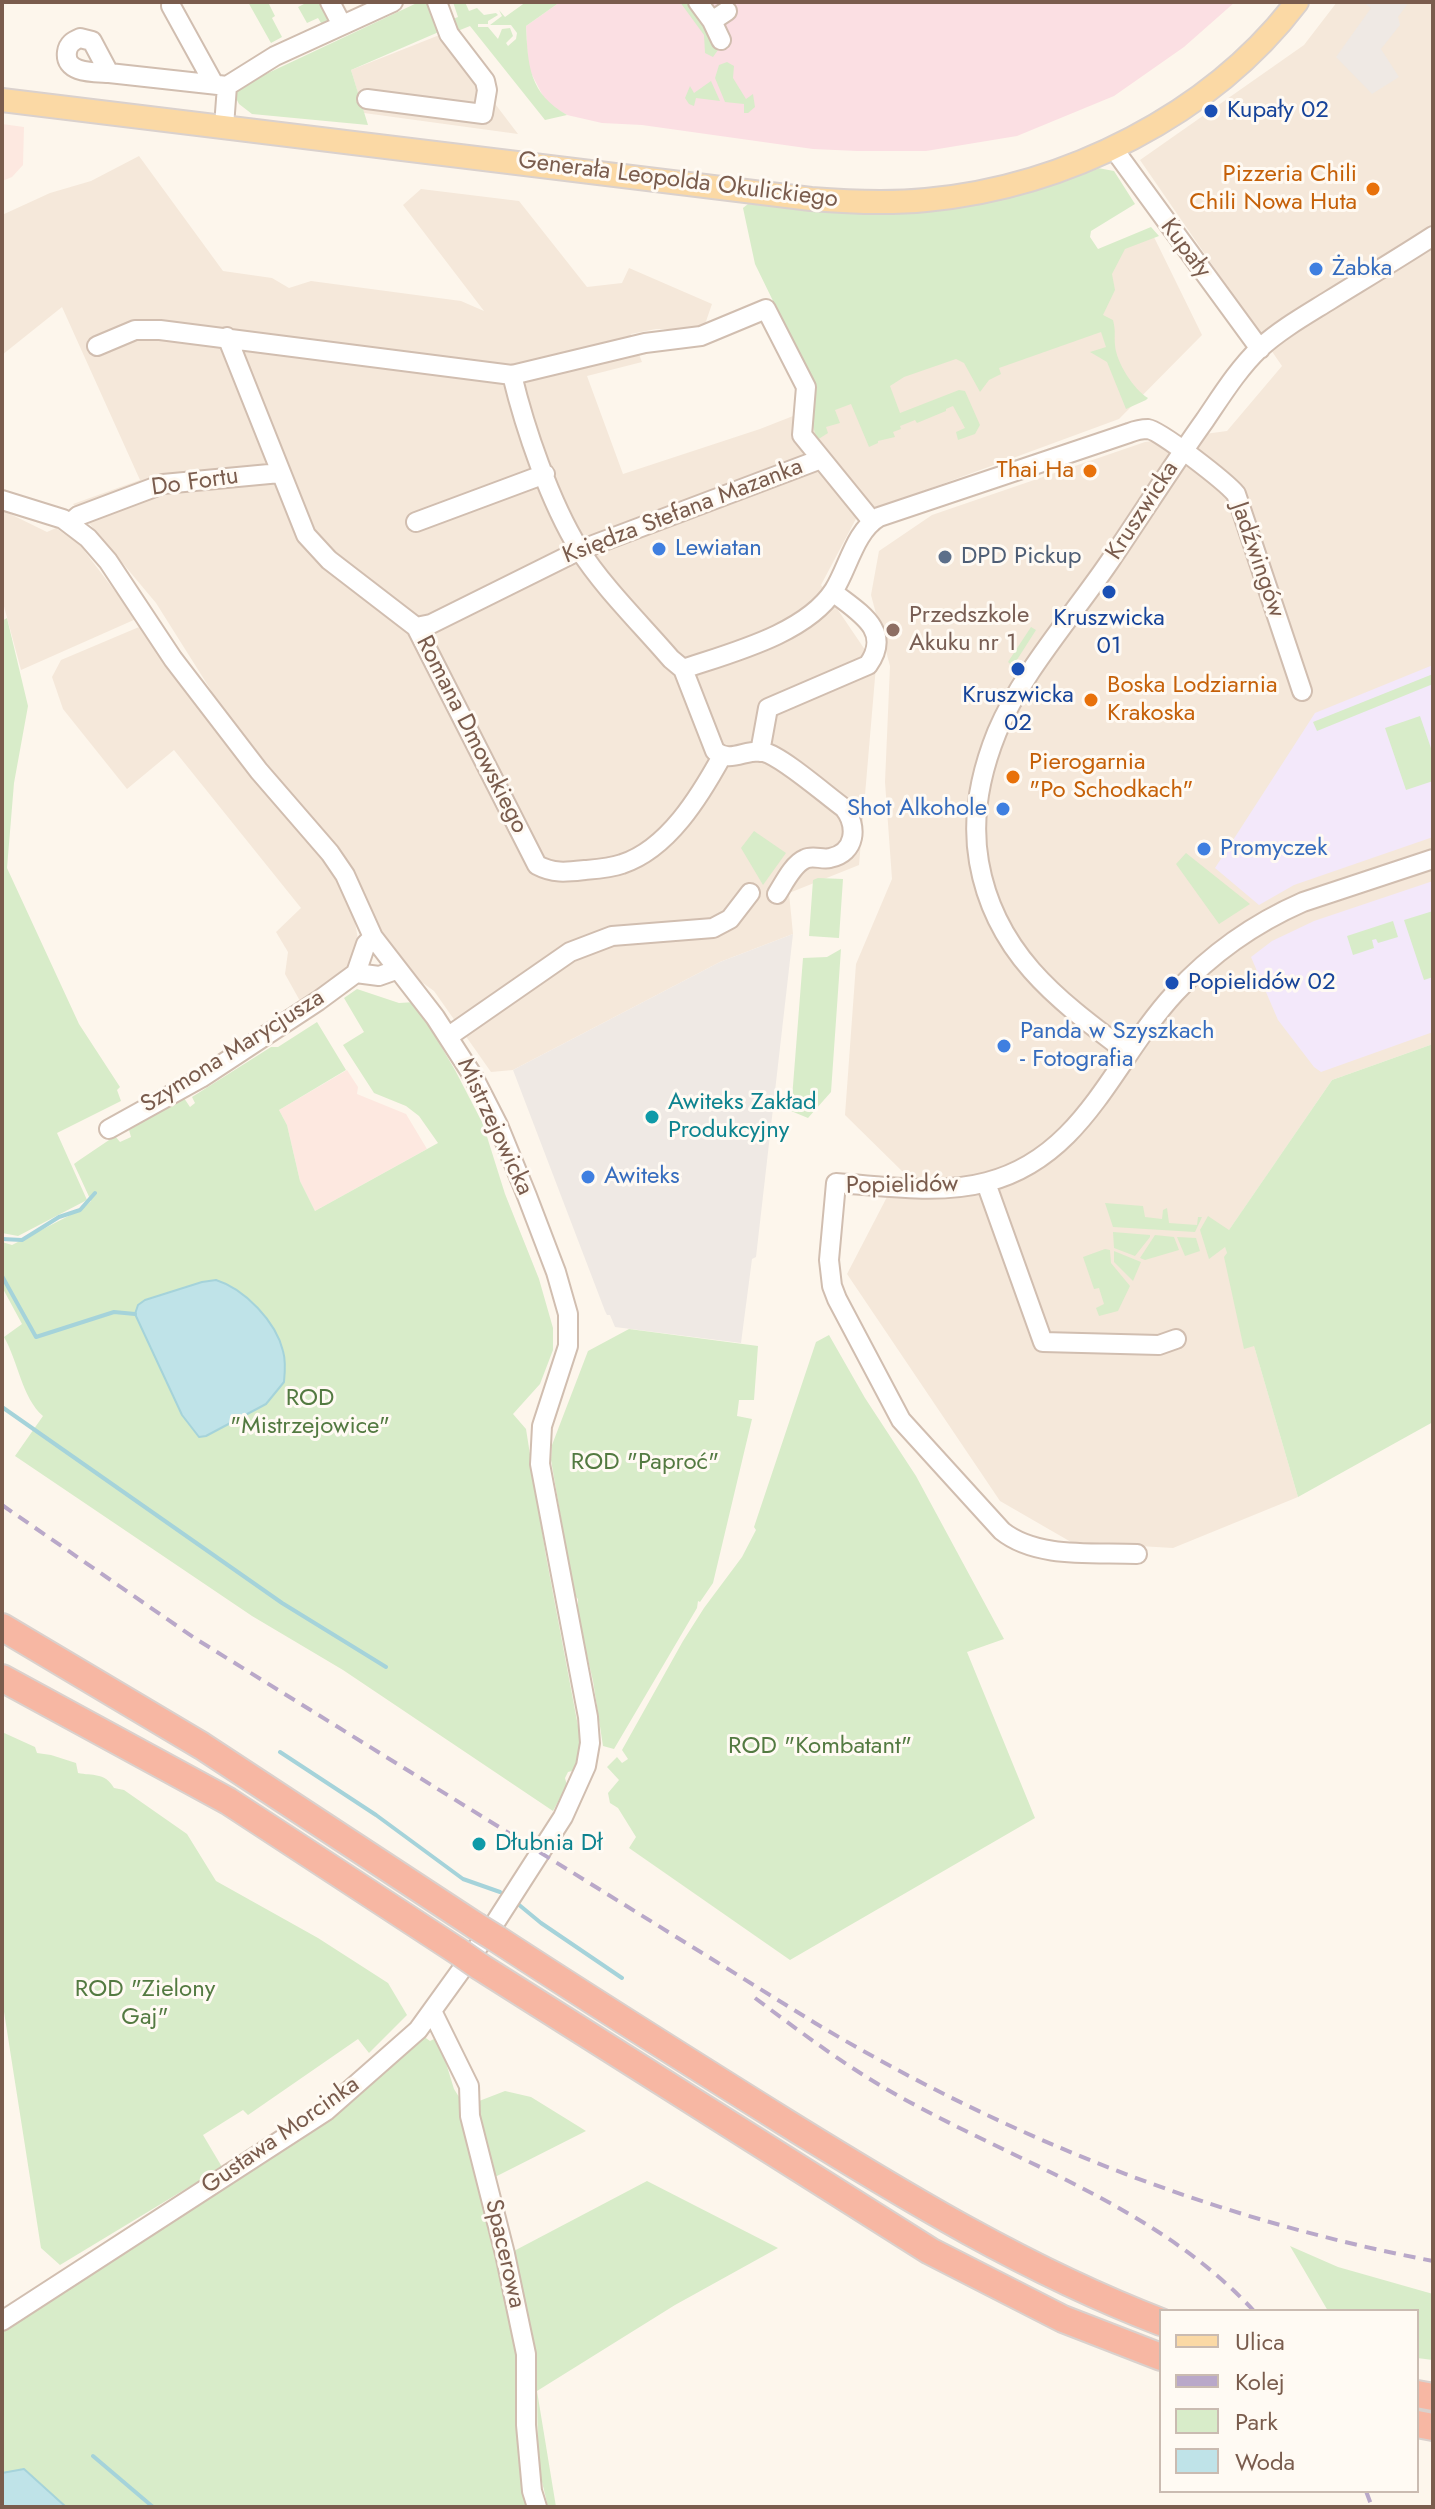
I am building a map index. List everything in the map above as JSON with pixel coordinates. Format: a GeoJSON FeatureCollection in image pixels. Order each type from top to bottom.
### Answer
{"type":"FeatureCollection","features":[{"type":"Feature","properties":{"kind":"highway"},"geometry":{"type":"LineString","coordinates":[[2,1627],[202,1746],[609,2012],[919,2203],[1055,2276],[1159,2321]]}},
{"type":"Feature","properties":{"kind":"highway"},"geometry":{"type":"LineString","coordinates":[[6,1680],[228,1801],[469,1959],[930,2251],[1063,2319],[1159,2356]]}},
{"type":"Feature","properties":{"kind":"main road","name":"Generała Leopolda Okulickiego"},"geometry":{"type":"LineString","coordinates":[[2,100],[697,186],[854,202],[927,200],[994,189],[1047,174],[1113,148],[1164,119],[1217,82],[1266,38],[1297,2]]}},
{"type":"Feature","properties":{"kind":"street"},"geometry":{"type":"LineString","coordinates":[[330,2],[342,25]]}},
{"type":"Feature","properties":{"kind":"street"},"geometry":{"type":"LineString","coordinates":[[109,73],[220,85],[393,2]]}},
{"type":"Feature","properties":{"kind":"street"},"geometry":{"type":"LineString","coordinates":[[367,99],[483,114],[486,84],[449,34],[437,2]]}},
{"type":"Feature","properties":{"kind":"street"},"geometry":{"type":"LineString","coordinates":[[698,2],[719,16],[721,40]]}},
{"type":"Feature","properties":{"kind":"street"},"geometry":{"type":"LineString","coordinates":[[171,6],[220,85],[224,126]]}},
{"type":"Feature","properties":{"kind":"street","name":"Kupały"},"geometry":{"type":"LineString","coordinates":[[1113,148],[1260,349]]}},
{"type":"Feature","properties":{"kind":"street","name":"Kruszwicka"},"geometry":{"type":"LineString","coordinates":[[1127,1052],[1047,989],[1028,968],[1003,931],[989,903],[979,862],[976,806],[980,781],[1006,713],[1229,386],[1260,349],[1285,328],[1433,236]]}},
{"type":"Feature","properties":{"kind":"street"},"geometry":{"type":"LineString","coordinates":[[97,346],[135,330],[227,337],[512,375],[621,348],[701,336],[766,309],[806,387],[802,435],[872,521]]}},
{"type":"Feature","properties":{"kind":"street","name":"Romana Dmowskiego"},"geometry":{"type":"LineString","coordinates":[[227,337],[306,535],[329,560],[416,627],[537,865],[551,872],[601,868],[637,857],[667,833],[688,810],[722,756]]}},
{"type":"Feature","properties":{"kind":"street"},"geometry":{"type":"LineString","coordinates":[[512,375],[519,403],[557,505],[580,550],[671,659],[683,669],[715,751],[722,756],[760,752],[774,757],[844,808],[853,824],[854,833],[848,847],[829,859],[808,857],[798,864],[777,894]]}},
{"type":"Feature","properties":{"kind":"street"},"geometry":{"type":"LineString","coordinates":[[683,669],[782,632],[811,613],[833,592],[872,521],[887,514],[1129,433],[1151,430],[1182,452]]}},
{"type":"Feature","properties":{"kind":"street","name":"Jadźwingów"},"geometry":{"type":"LineString","coordinates":[[1182,452],[1215,474],[1236,494],[1302,691]]}},
{"type":"Feature","properties":{"kind":"street","name":"Księdza Stefana Mazanka"},"geometry":{"type":"LineString","coordinates":[[416,627],[431,624],[580,550],[821,459]]}},
{"type":"Feature","properties":{"kind":"street","name":"Do Fortu"},"geometry":{"type":"LineString","coordinates":[[70,523],[78,516],[163,484],[280,473]]}},
{"type":"Feature","properties":{"kind":"street"},"geometry":{"type":"LineString","coordinates":[[416,522],[545,474]]}},
{"type":"Feature","properties":{"kind":"street","name":"Mistrzejowicka"},"geometry":{"type":"LineString","coordinates":[[2,500],[49,513],[70,523],[108,561],[173,659],[259,771],[330,853],[345,875],[373,937],[449,1036],[480,1088],[506,1142],[556,1272],[568,1314],[568,1346],[542,1426],[539,1456],[590,1736],[586,1766],[563,1817]]}},
{"type":"Feature","properties":{"kind":"street"},"geometry":{"type":"LineString","coordinates":[[760,752],[768,708],[868,665],[877,653],[878,639],[872,625],[833,592]]}},
{"type":"Feature","properties":{"kind":"street","name":"Popielidów"},"geometry":{"type":"LineString","coordinates":[[1137,1554],[1039,1548],[1015,1541],[1002,1531],[901,1420],[837,1299],[829,1273],[836,1183],[954,1188],[986,1183],[1021,1170],[1064,1140],[1098,1100],[1127,1052],[1174,994],[1215,956],[1239,938],[1303,902],[1433,859]]}},
{"type":"Feature","properties":{"kind":"street"},"geometry":{"type":"LineString","coordinates":[[449,1036],[570,952],[612,936],[713,928],[730,919],[750,893]]}},
{"type":"Feature","properties":{"kind":"street","name":"Szymona Marycjusza"},"geometry":{"type":"LineString","coordinates":[[109,1129],[201,1078],[318,1001],[356,973],[366,944],[373,937]]}},
{"type":"Feature","properties":{"kind":"street"},"geometry":{"type":"LineString","coordinates":[[356,973],[379,976],[396,970]]}},
{"type":"Feature","properties":{"kind":"street"},"geometry":{"type":"LineString","coordinates":[[986,1183],[1043,1342],[1159,1345],[1176,1339]]}},
{"type":"Feature","properties":{"kind":"street","name":"Gustawa Morcinka"},"geometry":{"type":"LineString","coordinates":[[2,2321],[326,2111],[418,2030],[493,1926],[563,1817]]}},
{"type":"Feature","properties":{"kind":"street","name":"Spacerowa"},"geometry":{"type":"LineString","coordinates":[[432,2011],[469,2086],[470,2116],[505,2254],[526,2354],[526,2425],[532,2491],[537,2507]]}},
{"type":"Feature","properties":{"kind":"shaded area"},"geometry":{"type":"Polygon","coordinates":[[[560,2],[1235,2],[1184,47],[1114,96],[1017,136],[926,151],[857,151],[813,149],[642,125],[602,123],[567,115],[547,104],[528,67],[526,26],[560,2]]]}},
{"type":"Feature","properties":{"kind":"shaded area"},"geometry":{"type":"Polygon","coordinates":[[[1337,2],[1433,2],[1433,1044],[1332,1080],[1223,1239],[1298,1497],[1173,1548],[1071,1542],[1000,1501],[847,1274],[888,1195],[907,1176],[845,1115],[856,964],[892,879],[885,782],[890,666],[871,595],[879,551],[932,515],[1145,442],[1227,431],[1282,366],[1140,160],[1304,45],[1337,2]]]}},
{"type":"Feature","properties":{"kind":"shaded area"},"geometry":{"type":"Polygon","coordinates":[[[1363,2],[1409,2],[1398,17],[1400,25],[1381,49],[1399,77],[1372,94],[1336,57],[1371,8],[1363,2]]]}},
{"type":"Feature","properties":{"kind":"shaded area"},"geometry":{"type":"Polygon","coordinates":[[[442,34],[518,134],[364,113],[351,70],[442,34]]]}},
{"type":"Feature","properties":{"kind":"shaded area"},"geometry":{"type":"Polygon","coordinates":[[[2,124],[24,127],[23,165],[12,177],[2,181],[2,124]]]}},
{"type":"Feature","properties":{"kind":"shaded area"},"geometry":{"type":"Polygon","coordinates":[[[139,156],[223,271],[272,278],[289,288],[311,281],[461,301],[484,311],[403,205],[421,189],[519,201],[587,287],[622,283],[629,268],[712,304],[703,330],[656,329],[631,334],[642,362],[587,376],[623,474],[760,429],[956,352],[1119,244],[1151,231],[1202,335],[1119,419],[858,515],[821,585],[876,666],[859,865],[789,893],[793,934],[720,962],[513,1070],[491,1072],[434,991],[413,976],[383,936],[320,830],[219,703],[156,603],[73,504],[140,480],[62,307],[2,355],[2,215],[50,193],[91,181],[139,156]]]}},
{"type":"Feature","properties":{"kind":"shaded area"},"geometry":{"type":"Polygon","coordinates":[[[2,510],[47,532],[56,528],[80,545],[136,619],[21,670],[2,599],[2,510]]]}},
{"type":"Feature","properties":{"kind":"shaded area"},"geometry":{"type":"Polygon","coordinates":[[[139,627],[327,865],[352,905],[359,945],[347,968],[300,1001],[285,974],[288,952],[276,932],[301,908],[174,750],[127,789],[63,709],[52,677],[61,660],[139,627]]]}},
{"type":"Feature","properties":{"kind":"shaded area"},"geometry":{"type":"Polygon","coordinates":[[[1433,665],[1433,837],[1294,885],[1259,905],[1215,868],[1315,713],[1433,665]]]}},
{"type":"Feature","properties":{"kind":"shaded area"},"geometry":{"type":"Polygon","coordinates":[[[1433,881],[1433,1032],[1321,1072],[1278,1020],[1251,957],[1272,941],[1314,921],[1433,881]]]}},
{"type":"Feature","properties":{"kind":"shaded area"},"geometry":{"type":"Polygon","coordinates":[[[793,934],[756,1257],[752,1259],[741,1343],[615,1327],[605,1311],[513,1070],[720,962],[793,934]]]}},
{"type":"Feature","properties":{"kind":"shaded area"},"geometry":{"type":"Polygon","coordinates":[[[347,1070],[358,1087],[357,1094],[406,1114],[427,1149],[315,1211],[300,1181],[287,1125],[279,1110],[347,1070]]]}},
{"type":"Feature","properties":{"kind":"green space"},"geometry":{"type":"Polygon","coordinates":[[[248,2],[268,2],[282,37],[271,43],[248,2]]]}},
{"type":"Feature","properties":{"kind":"green space"},"geometry":{"type":"Polygon","coordinates":[[[308,2],[324,2],[332,20],[324,28],[318,18],[307,23],[298,7],[308,2]]]}},
{"type":"Feature","properties":{"kind":"green space"},"geometry":{"type":"Polygon","coordinates":[[[419,2],[428,2],[441,31],[351,70],[368,125],[252,114],[239,104],[232,90],[419,2]]]}},
{"type":"Feature","properties":{"kind":"green space"},"geometry":{"type":"Polygon","coordinates":[[[453,2],[465,2],[469,11],[477,8],[484,15],[496,13],[498,15],[488,24],[478,24],[478,27],[488,27],[498,39],[502,29],[510,28],[513,36],[506,43],[508,46],[516,39],[517,33],[511,25],[490,25],[502,16],[499,10],[505,17],[526,2],[560,2],[526,26],[530,66],[538,88],[567,115],[545,120],[470,26],[455,32],[450,20],[458,17],[453,2]]]}},
{"type":"Feature","properties":{"kind":"green space"},"geometry":{"type":"Polygon","coordinates":[[[680,2],[688,2],[716,42],[718,50],[713,57],[705,53],[704,35],[680,2]]]}},
{"type":"Feature","properties":{"kind":"green space"},"geometry":{"type":"Polygon","coordinates":[[[727,62],[734,66],[733,78],[746,99],[753,94],[755,107],[748,113],[744,113],[744,104],[725,102],[715,78],[719,65],[727,62]]]}},
{"type":"Feature","properties":{"kind":"green space"},"geometry":{"type":"Polygon","coordinates":[[[711,81],[720,101],[696,98],[694,106],[689,104],[685,98],[690,86],[694,93],[711,81]]]}},
{"type":"Feature","properties":{"kind":"green space"},"geometry":{"type":"Polygon","coordinates":[[[1098,168],[1114,171],[1135,204],[1091,231],[1090,237],[1098,249],[1151,227],[1159,236],[1125,249],[1112,274],[1115,290],[1103,315],[1113,320],[1115,345],[1122,367],[1148,398],[1146,400],[1126,409],[1107,362],[1090,352],[1106,347],[1101,332],[999,368],[1001,374],[989,380],[980,392],[964,363],[956,359],[904,377],[890,386],[900,413],[959,390],[965,391],[980,425],[975,434],[958,440],[956,432],[965,428],[953,406],[917,423],[915,420],[900,426],[901,429],[893,432],[895,437],[869,447],[851,404],[835,410],[840,423],[826,427],[828,433],[817,440],[812,423],[816,389],[755,264],[743,208],[748,204],[842,212],[925,211],[1008,197],[1098,168]]]}},
{"type":"Feature","properties":{"kind":"green space"},"geometry":{"type":"Polygon","coordinates":[[[7,618],[28,706],[14,783],[7,868],[79,1024],[120,1087],[117,1090],[121,1101],[57,1133],[87,1200],[18,1236],[2,1233],[2,621],[7,618]]]}},
{"type":"Feature","properties":{"kind":"green space"},"geometry":{"type":"Polygon","coordinates":[[[1031,627],[1036,630],[1013,666],[1008,662],[1031,627]]]}},
{"type":"Feature","properties":{"kind":"green space"},"geometry":{"type":"Polygon","coordinates":[[[1433,674],[1433,684],[1317,731],[1313,722],[1433,674]]]}},
{"type":"Feature","properties":{"kind":"green space"},"geometry":{"type":"Polygon","coordinates":[[[1420,716],[1433,754],[1433,781],[1406,790],[1385,728],[1420,716]]]}},
{"type":"Feature","properties":{"kind":"green space"},"geometry":{"type":"Polygon","coordinates":[[[754,831],[786,853],[763,885],[741,848],[754,831]]]}},
{"type":"Feature","properties":{"kind":"green space"},"geometry":{"type":"Polygon","coordinates":[[[1186,853],[1250,904],[1219,924],[1176,864],[1186,853]]]}},
{"type":"Feature","properties":{"kind":"green space"},"geometry":{"type":"Polygon","coordinates":[[[843,879],[839,938],[809,936],[813,880],[843,879]]]}},
{"type":"Feature","properties":{"kind":"green space"},"geometry":{"type":"Polygon","coordinates":[[[1433,911],[1433,977],[1424,980],[1404,920],[1433,911]]]}},
{"type":"Feature","properties":{"kind":"green space"},"geometry":{"type":"Polygon","coordinates":[[[1393,921],[1398,937],[1378,943],[1376,939],[1372,940],[1374,948],[1353,955],[1347,936],[1393,921]]]}},
{"type":"Feature","properties":{"kind":"green space"},"geometry":{"type":"Polygon","coordinates":[[[841,949],[831,1092],[808,1118],[791,1111],[803,958],[827,957],[841,949]]]}},
{"type":"Feature","properties":{"kind":"green space","name":"ROD \"Mistrzejowice\""},"geometry":{"type":"Polygon","coordinates":[[[357,989],[399,1003],[415,1002],[455,1070],[483,1124],[505,1194],[539,1279],[553,1328],[553,1350],[540,1384],[513,1414],[526,1429],[581,1742],[576,1770],[568,1772],[565,1778],[567,1785],[553,1811],[343,1670],[252,1616],[15,1456],[43,1416],[25,1389],[4,1337],[22,1324],[2,1287],[2,1242],[12,1245],[82,1209],[91,1201],[74,1164],[78,1161],[115,1136],[120,1142],[131,1137],[129,1130],[184,1098],[190,1107],[195,1103],[192,1097],[317,1022],[346,1070],[279,1110],[287,1125],[300,1181],[315,1211],[438,1143],[419,1116],[406,1106],[374,1093],[343,1045],[364,1032],[344,998],[357,989]]]}},
{"type":"Feature","properties":{"kind":"green space"},"geometry":{"type":"Polygon","coordinates":[[[1433,1044],[1433,1422],[1298,1497],[1254,1346],[1244,1349],[1224,1257],[1227,1253],[1225,1247],[1209,1259],[1200,1230],[1208,1216],[1229,1230],[1332,1080],[1433,1044]]]}},
{"type":"Feature","properties":{"kind":"green space"},"geometry":{"type":"Polygon","coordinates":[[[1105,1203],[1143,1206],[1145,1217],[1162,1219],[1163,1210],[1167,1208],[1169,1223],[1197,1225],[1198,1217],[1202,1217],[1195,1232],[1113,1227],[1105,1203]]]}},
{"type":"Feature","properties":{"kind":"green space"},"geometry":{"type":"Polygon","coordinates":[[[1113,1232],[1150,1237],[1135,1256],[1114,1248],[1113,1232]]]}},
{"type":"Feature","properties":{"kind":"green space"},"geometry":{"type":"Polygon","coordinates":[[[1155,1235],[1174,1237],[1179,1250],[1145,1260],[1140,1258],[1155,1235]]]}},
{"type":"Feature","properties":{"kind":"green space"},"geometry":{"type":"Polygon","coordinates":[[[1177,1237],[1196,1238],[1200,1251],[1185,1256],[1177,1237]]]}},
{"type":"Feature","properties":{"kind":"green space"},"geometry":{"type":"Polygon","coordinates":[[[1110,1250],[1111,1263],[1130,1286],[1118,1311],[1099,1316],[1096,1308],[1104,1304],[1099,1288],[1094,1289],[1083,1257],[1110,1250]]]}},
{"type":"Feature","properties":{"kind":"green space"},"geometry":{"type":"Polygon","coordinates":[[[1114,1251],[1141,1262],[1133,1281],[1114,1262],[1114,1251]]]}},
{"type":"Feature","properties":{"kind":"green space","name":"ROD \"Paproć\""},"geometry":{"type":"Polygon","coordinates":[[[629,1329],[758,1346],[754,1400],[739,1400],[737,1416],[752,1419],[713,1583],[698,1601],[697,1608],[614,1749],[603,1746],[551,1460],[552,1445],[588,1351],[629,1329]]]}},
{"type":"Feature","properties":{"kind":"green space","name":"ROD \"Kombatant\""},"geometry":{"type":"Polygon","coordinates":[[[829,1335],[865,1398],[916,1476],[1004,1639],[967,1652],[1035,1818],[790,1960],[629,1848],[636,1837],[618,1808],[610,1803],[608,1793],[619,1780],[607,1767],[617,1757],[622,1763],[628,1759],[622,1750],[683,1641],[742,1557],[756,1530],[754,1527],[816,1342],[829,1335]]]}},
{"type":"Feature","properties":{"kind":"green space","name":"ROD \"Zielony Gaj\""},"geometry":{"type":"Polygon","coordinates":[[[2,1732],[35,1747],[37,1753],[76,1763],[78,1773],[107,1779],[114,1788],[124,1790],[187,1834],[216,1881],[318,1938],[388,1983],[407,2015],[369,2053],[358,2039],[248,2115],[243,2110],[203,2135],[222,2167],[60,2265],[41,2248],[2,1999],[2,1732]]]}},
{"type":"Feature","properties":{"kind":"green space"},"geometry":{"type":"Polygon","coordinates":[[[423,2036],[430,2041],[438,2037],[459,2097],[517,2339],[531,2507],[66,2507],[24,2469],[2,2473],[2,2328],[313,2128],[372,2083],[423,2036]]]}},
{"type":"Feature","properties":{"kind":"green space"},"geometry":{"type":"Polygon","coordinates":[[[505,2091],[531,2097],[586,2131],[495,2177],[474,2103],[505,2091]]]}},
{"type":"Feature","properties":{"kind":"green space"},"geometry":{"type":"Polygon","coordinates":[[[647,2181],[778,2248],[675,2305],[537,2391],[527,2319],[512,2252],[647,2181]]]}},
{"type":"Feature","properties":{"kind":"green space"},"geometry":{"type":"Polygon","coordinates":[[[1290,2246],[1338,2267],[1433,2294],[1433,2360],[1419,2358],[1419,2309],[1327,2309],[1290,2246]]]}},
{"type":"Feature","properties":{"kind":"green space"},"geometry":{"type":"Polygon","coordinates":[[[537,2391],[556,2507],[548,2507],[538,2465],[537,2391]]]}},
{"type":"Feature","properties":{"kind":"water"},"geometry":{"type":"Polygon","coordinates":[[[216,1280],[248,1299],[274,1329],[284,1355],[284,1382],[266,1404],[199,1437],[182,1415],[135,1314],[138,1305],[145,1300],[216,1280]]]}},
{"type":"Feature","properties":{"kind":"water"},"geometry":{"type":"Polygon","coordinates":[[[24,2469],[66,2507],[2,2507],[2,2473],[24,2469]]]}},
{"type":"Feature","properties":{"kind":"waterway"},"geometry":{"type":"LineString","coordinates":[[2,1239],[22,1240],[59,1217],[80,1210],[95,1193]]}},
{"type":"Feature","properties":{"kind":"waterway"},"geometry":{"type":"LineString","coordinates":[[2,1276],[36,1337],[114,1312],[135,1314]]}},
{"type":"Feature","properties":{"kind":"waterway"},"geometry":{"type":"LineString","coordinates":[[2,1407],[282,1603],[386,1667]]}},
{"type":"Feature","properties":{"kind":"waterway"},"geometry":{"type":"LineString","coordinates":[[280,1752],[376,1815],[463,1879],[500,1892]]}},
{"type":"Feature","properties":{"kind":"waterway"},"geometry":{"type":"LineString","coordinates":[[518,1904],[622,1978]]}},
{"type":"Feature","properties":{"kind":"waterway"},"geometry":{"type":"LineString","coordinates":[[93,2456],[153,2507]]}},
{"type":"Feature","properties":{"kind":"railway"},"geometry":{"type":"LineString","coordinates":[[2,1505],[196,1639],[815,2023],[888,2065],[1037,2138],[1191,2198],[1351,2243],[1433,2261]]}},
{"type":"Feature","properties":{"kind":"railway"},"geometry":{"type":"LineString","coordinates":[[755,1998],[875,2082],[1137,2219],[1218,2276],[1252,2309]]}},
{"type":"Feature","properties":{"kind":"railway"},"geometry":{"type":"LineString","coordinates":[[1367,2493],[1372,2507]]}},
{"type":"Feature","properties":{"kind":"place","name":"Kupały 02"},"geometry":{"type":"Point","coordinates":[1211,111]}},
{"type":"Feature","properties":{"kind":"place","name":"Pizzeria Chili Chili Nowa Huta"},"geometry":{"type":"Point","coordinates":[1373,189]}},
{"type":"Feature","properties":{"kind":"place","name":"Żabka"},"geometry":{"type":"Point","coordinates":[1316,269]}},
{"type":"Feature","properties":{"kind":"place","name":"Thai Ha"},"geometry":{"type":"Point","coordinates":[1090,471]}},
{"type":"Feature","properties":{"kind":"place","name":"Lewiatan"},"geometry":{"type":"Point","coordinates":[659,549]}},
{"type":"Feature","properties":{"kind":"place","name":"DPD Pickup"},"geometry":{"type":"Point","coordinates":[945,557]}},
{"type":"Feature","properties":{"kind":"place","name":"Kruszwicka 01"},"geometry":{"type":"Point","coordinates":[1109,592]}},
{"type":"Feature","properties":{"kind":"place","name":"Przedszkole Akuku nr 1"},"geometry":{"type":"Point","coordinates":[893,630]}},
{"type":"Feature","properties":{"kind":"place","name":"Kruszwicka 02"},"geometry":{"type":"Point","coordinates":[1018,669]}},
{"type":"Feature","properties":{"kind":"place","name":"Boska Lodziarnia Krakoska"},"geometry":{"type":"Point","coordinates":[1091,700]}},
{"type":"Feature","properties":{"kind":"place","name":"Pierogarnia \"Po Schodkach\""},"geometry":{"type":"Point","coordinates":[1013,777]}},
{"type":"Feature","properties":{"kind":"place","name":"Shot Alkohole"},"geometry":{"type":"Point","coordinates":[1003,809]}},
{"type":"Feature","properties":{"kind":"place","name":"Promyczek"},"geometry":{"type":"Point","coordinates":[1204,849]}},
{"type":"Feature","properties":{"kind":"place","name":"Popielidów 02"},"geometry":{"type":"Point","coordinates":[1172,983]}},
{"type":"Feature","properties":{"kind":"place","name":"Panda w Szyszkach - Fotografia"},"geometry":{"type":"Point","coordinates":[1004,1046]}},
{"type":"Feature","properties":{"kind":"place","name":"Awiteks Zakład Produkcyjny"},"geometry":{"type":"Point","coordinates":[652,1117]}},
{"type":"Feature","properties":{"kind":"place","name":"Awiteks"},"geometry":{"type":"Point","coordinates":[588,1177]}},
{"type":"Feature","properties":{"kind":"place","name":"Dłubnia Dł"},"geometry":{"type":"Point","coordinates":[479,1844]}}]}
